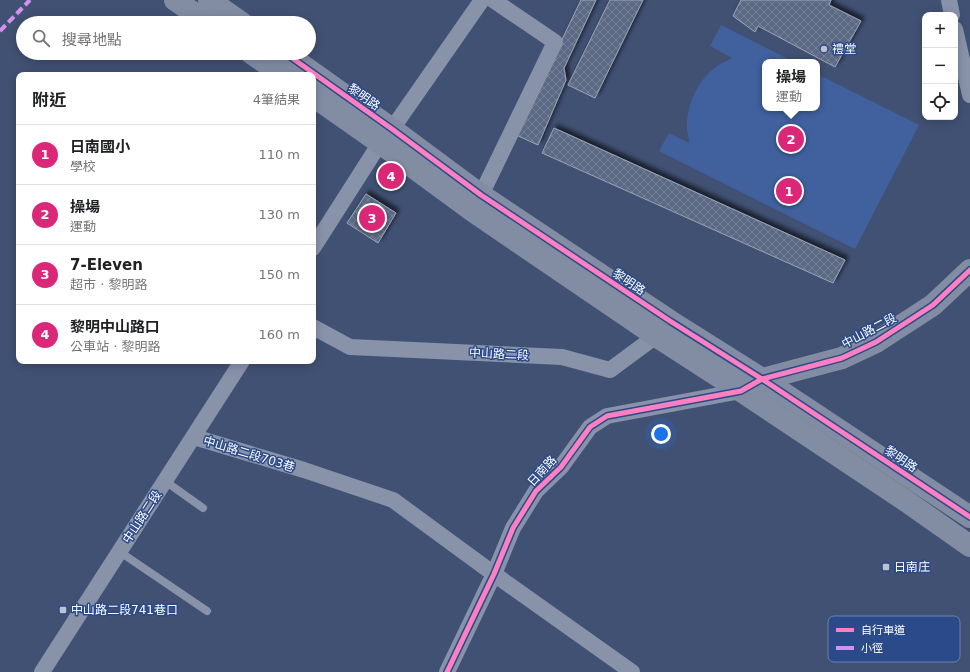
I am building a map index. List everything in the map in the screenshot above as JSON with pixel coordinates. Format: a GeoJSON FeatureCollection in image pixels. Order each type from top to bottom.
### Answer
{"type":"FeatureCollection","features":[{"type":"Feature","properties":{"kind":"street"},"geometry":{"type":"LineString","coordinates":[[175,0],[198,16]]}},
{"type":"Feature","properties":{"kind":"street"},"geometry":{"type":"LineString","coordinates":[[209,0],[232,16]]}},
{"type":"Feature","properties":{"kind":"street"},"geometry":{"type":"LineString","coordinates":[[316,243],[386,136],[482,0]]}},
{"type":"Feature","properties":{"kind":"street"},"geometry":{"type":"LineString","coordinates":[[481,195],[556,42],[493,0]]}},
{"type":"Feature","properties":{"kind":"street"},"geometry":{"type":"LineString","coordinates":[[949,0],[951,12]]}},
{"type":"Feature","properties":{"kind":"street"},"geometry":{"type":"LineString","coordinates":[[960,30],[970,95]]}},
{"type":"Feature","properties":{"kind":"street"},"geometry":{"type":"LineString","coordinates":[[261,60],[278,72]]}},
{"type":"Feature","properties":{"kind":"street","name":"黎明路"},"geometry":{"type":"LineString","coordinates":[[293,60],[307,72]]}},
{"type":"Feature","properties":{"kind":"street","name":"黎明路"},"geometry":{"type":"LineString","coordinates":[[316,79],[386,136],[474,212],[663,329],[762,379],[970,517]]}},
{"type":"Feature","properties":{"kind":"street","name":"黎明路"},"geometry":{"type":"LineString","coordinates":[[316,98],[386,136],[481,195],[663,329],[741,391],[900,497],[970,546]]}},
{"type":"Feature","properties":{"kind":"street","name":"中山路二段"},"geometry":{"type":"LineString","coordinates":[[741,391],[762,379],[842,358],[876,342],[933,305],[970,270]]}},
{"type":"Feature","properties":{"kind":"street","name":"中山路二段"},"geometry":{"type":"LineString","coordinates":[[316,329],[350,347],[562,356],[610,370],[663,329]]}},
{"type":"Feature","properties":{"kind":"street","name":"中山路二段"},"geometry":{"type":"LineString","coordinates":[[42,672],[240,364]]}},
{"type":"Feature","properties":{"kind":"street","name":"日南路"},"geometry":{"type":"LineString","coordinates":[[447,672],[494,574],[512,528],[536,491],[560,467],[590,427],[607,416],[741,391]]}},
{"type":"Feature","properties":{"kind":"street","name":"中山路二段703巷"},"geometry":{"type":"LineString","coordinates":[[194,437],[304,470],[393,500],[632,672]]}},
{"type":"Feature","properties":{"kind":"lane"},"geometry":{"type":"LineString","coordinates":[[166,481],[203,508]]}},
{"type":"Feature","properties":{"kind":"lane"},"geometry":{"type":"LineString","coordinates":[[120,552],[207,611]]}},
{"type":"Feature","properties":{"kind":"shaded area"},"geometry":{"type":"Polygon","coordinates":[[[721,25],[788,59],[762,59],[762,111],[820,111],[820,76],[919,125],[855,249],[659,151],[669,133],[689,143],[687,130],[688,114],[696,90],[700,83],[713,69],[732,58],[710,46],[721,25]]]}},
{"type":"Feature","properties":{"kind":"building"},"geometry":{"type":"Polygon","coordinates":[[[581,0],[596,0],[564,68],[566,80],[538,145],[516,135],[581,0]]]}},
{"type":"Feature","properties":{"kind":"building"},"geometry":{"type":"Polygon","coordinates":[[[610,0],[643,0],[595,98],[568,85],[610,0]]]}},
{"type":"Feature","properties":{"kind":"building","name":"禮堂"},"geometry":{"type":"Polygon","coordinates":[[[741,0],[831,0],[829,5],[861,21],[835,67],[758,26],[755,32],[733,16],[741,0]]]}},
{"type":"Feature","properties":{"kind":"building"},"geometry":{"type":"Polygon","coordinates":[[[554,128],[845,260],[833,283],[542,153],[554,128]]]}},
{"type":"Feature","properties":{"kind":"building"},"geometry":{"type":"Polygon","coordinates":[[[366,194],[396,213],[378,243],[347,223],[366,194]]]}},
{"type":"Feature","properties":{"kind":"marked path"},"geometry":{"type":"LineString","coordinates":[[0,31],[30,0]]}},
{"type":"Feature","properties":{"kind":"cycle path"},"geometry":{"type":"LineString","coordinates":[[295,60],[312,72]]}},
{"type":"Feature","properties":{"kind":"cycle path"},"geometry":{"type":"LineString","coordinates":[[316,75],[481,195],[670,321],[762,379],[970,517]]}},
{"type":"Feature","properties":{"kind":"cycle path"},"geometry":{"type":"LineString","coordinates":[[447,672],[494,574],[513,528],[536,491],[561,467],[590,427],[607,416],[741,391],[762,379],[842,358],[876,342],[933,305],[970,270]]}},
{"type":"Feature","properties":{"kind":"place","name":"禮堂"},"geometry":{"type":"Point","coordinates":[824,49]}},
{"type":"Feature","properties":{"kind":"place","name":"操場"},"geometry":{"type":"Point","coordinates":[791,139]}},
{"type":"Feature","properties":{"kind":"place","name":"黎明中山路口"},"geometry":{"type":"Point","coordinates":[391,176]}},
{"type":"Feature","properties":{"kind":"place","name":"日南國小"},"geometry":{"type":"Point","coordinates":[789,191]}},
{"type":"Feature","properties":{"kind":"place","name":"7-Eleven"},"geometry":{"type":"Point","coordinates":[372,218]}},
{"type":"Feature","properties":{"kind":"place","name":"日南庄"},"geometry":{"type":"Point","coordinates":[886,567]}},
{"type":"Feature","properties":{"kind":"place","name":"中山路二段741巷口"},"geometry":{"type":"Point","coordinates":[63,610]}}]}
